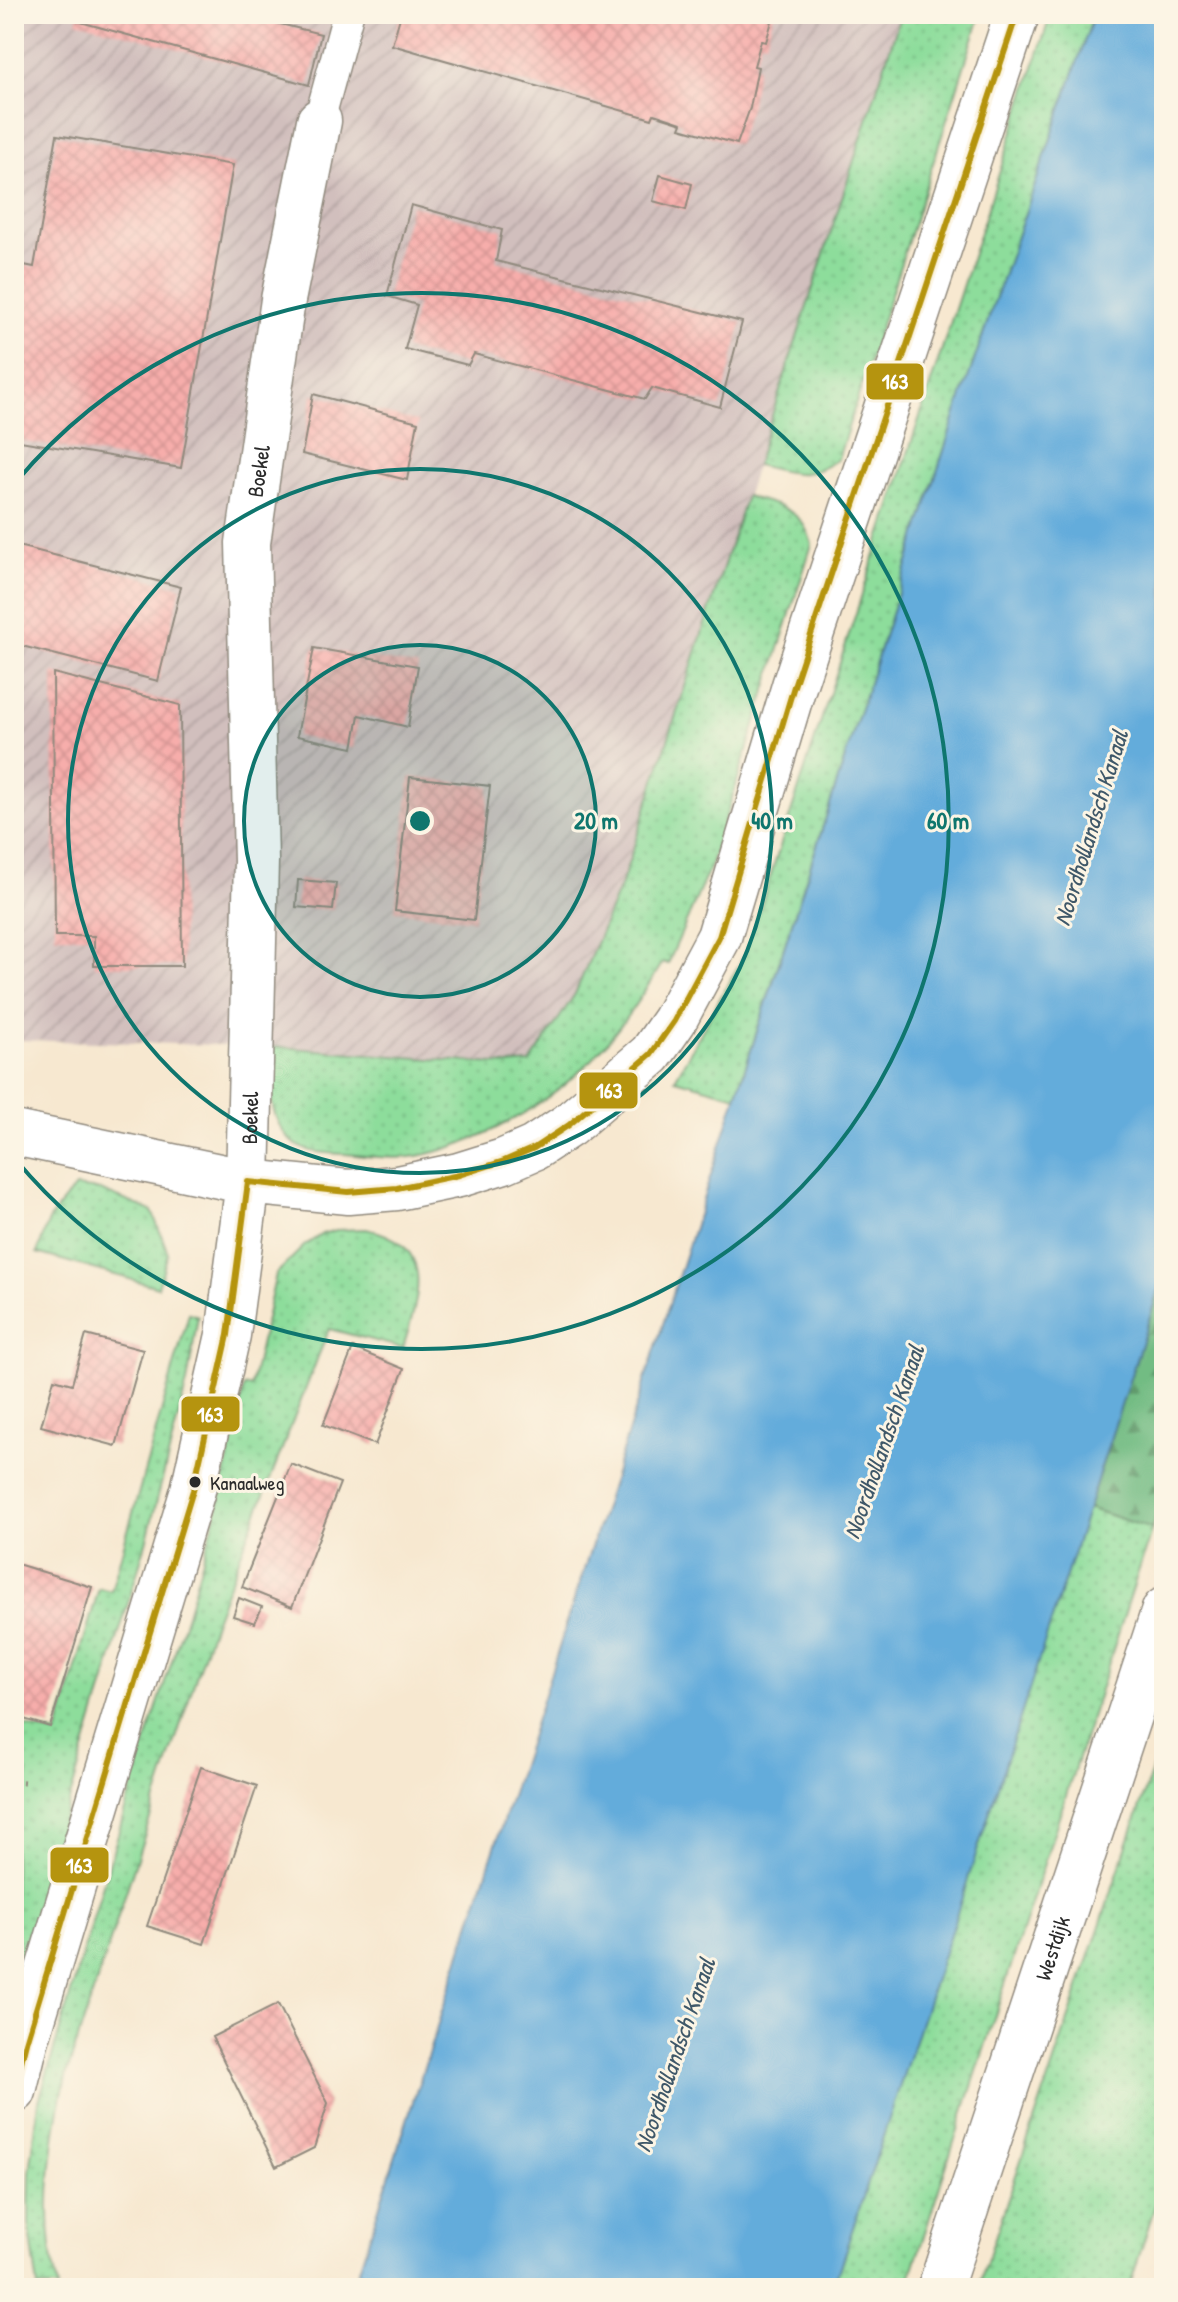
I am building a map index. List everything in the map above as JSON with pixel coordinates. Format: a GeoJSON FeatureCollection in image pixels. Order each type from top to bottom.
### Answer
{"type":"FeatureCollection","features":[{"type":"Feature","properties":{"kind":"street"},"geometry":{"type":"LineString","coordinates":[[14,1133],[248,1182],[348,1192],[412,1185],[459,1175],[534,1148],[569,1125],[651,1054],[674,1021],[719,937],[794,686],[1017,14]]}},
{"type":"Feature","properties":{"kind":"street","name":"Boekel"},"geometry":{"type":"LineString","coordinates":[[14,2091],[26,2042],[193,1490],[228,1335],[248,1182],[256,861],[248,543],[283,300],[319,121]]}},
{"type":"Feature","properties":{"kind":"street","name":"Westdijk"},"geometry":{"type":"LineString","coordinates":[[940,2288],[1164,1610]]}},
{"type":"Feature","properties":{"kind":"lane"},"geometry":{"type":"LineString","coordinates":[[319,121],[348,14]]}},
{"type":"Feature","properties":{"kind":"path"},"geometry":{"type":"LineString","coordinates":[[14,1781],[25,1782]]}},
{"type":"Feature","properties":{"kind":"shaded area"},"geometry":{"type":"Polygon","coordinates":[[[14,14],[901,14],[624,877],[575,994],[530,1064],[508,1065],[267,1046],[14,1040],[14,14]]]}},
{"type":"Feature","properties":{"kind":"green space"},"geometry":{"type":"Polygon","coordinates":[[[901,14],[981,14],[838,459],[808,473],[756,465],[901,14]]]}},
{"type":"Feature","properties":{"kind":"green space"},"geometry":{"type":"Polygon","coordinates":[[[1051,14],[1094,14],[956,413],[736,1096],[675,1079],[745,954],[1051,14]]]}},
{"type":"Feature","properties":{"kind":"green space"},"geometry":{"type":"Polygon","coordinates":[[[746,496],[795,515],[802,522],[812,544],[710,867],[668,964],[663,962],[619,1028],[579,1072],[549,1097],[495,1129],[437,1152],[409,1157],[322,1153],[295,1144],[282,1129],[273,1107],[267,1046],[507,1065],[530,1063],[575,994],[624,877],[746,496]]]}},
{"type":"Feature","properties":{"kind":"green space"},"geometry":{"type":"Polygon","coordinates":[[[75,1187],[100,1190],[152,1211],[168,1253],[158,1287],[37,1253],[50,1218],[75,1187]]]}},
{"type":"Feature","properties":{"kind":"green space"},"geometry":{"type":"Polygon","coordinates":[[[366,1229],[389,1236],[404,1246],[413,1259],[417,1291],[403,1348],[329,1329],[213,1625],[67,2073],[56,2126],[50,2180],[50,2235],[58,2288],[38,2288],[29,2223],[30,2171],[39,2101],[218,1507],[244,1387],[251,1386],[276,1274],[304,1246],[322,1234],[366,1229]]]}},
{"type":"Feature","properties":{"kind":"green space"},"geometry":{"type":"Polygon","coordinates":[[[1164,1273],[1164,1492],[1152,1529],[1088,1508],[1164,1273]]]}},
{"type":"Feature","properties":{"kind":"green space"},"geometry":{"type":"Polygon","coordinates":[[[189,1313],[198,1316],[187,1383],[146,1543],[14,1985],[14,1788],[26,1789],[27,1774],[19,1768],[21,1740],[14,1738],[14,1724],[57,1734],[99,1588],[111,1591],[189,1313]]]}},
{"type":"Feature","properties":{"kind":"green space"},"geometry":{"type":"Polygon","coordinates":[[[1088,1508],[1152,1529],[907,2288],[833,2288],[1088,1508]]]}},
{"type":"Feature","properties":{"kind":"green space"},"geometry":{"type":"Polygon","coordinates":[[[1164,1735],[1164,2177],[1129,2288],[978,2288],[1164,1735]]]}},
{"type":"Feature","properties":{"kind":"water","name":"Noordhollandsch Kanaal"},"geometry":{"type":"Polygon","coordinates":[[[1094,14],[1164,14],[1164,1273],[959,1907],[833,2288],[353,2288],[956,413],[1094,14]]]}},
{"type":"Feature","properties":{"kind":"building"},"geometry":{"type":"Polygon","coordinates":[[[79,14],[265,14],[264,20],[321,34],[309,85],[77,21],[79,14]]]}},
{"type":"Feature","properties":{"kind":"building"},"geometry":{"type":"Polygon","coordinates":[[[401,14],[774,14],[766,42],[761,41],[754,66],[758,67],[750,108],[737,144],[680,128],[682,123],[654,114],[652,119],[392,45],[401,14]]]}},
{"type":"Feature","properties":{"kind":"building"},"geometry":{"type":"Polygon","coordinates":[[[57,135],[233,165],[181,468],[14,440],[14,263],[34,267],[57,135]]]}},
{"type":"Feature","properties":{"kind":"building"},"geometry":{"type":"Polygon","coordinates":[[[660,175],[692,184],[686,210],[653,201],[660,175]]]}},
{"type":"Feature","properties":{"kind":"building"},"geometry":{"type":"Polygon","coordinates":[[[411,205],[502,230],[496,261],[742,322],[720,407],[652,388],[645,399],[474,354],[468,365],[405,349],[417,305],[387,296],[411,205]]]}},
{"type":"Feature","properties":{"kind":"building"},"geometry":{"type":"Polygon","coordinates":[[[313,394],[418,422],[407,480],[302,454],[313,394]]]}},
{"type":"Feature","properties":{"kind":"building"},"geometry":{"type":"Polygon","coordinates":[[[14,545],[181,587],[158,681],[14,644],[14,545]]]}},
{"type":"Feature","properties":{"kind":"building"},"geometry":{"type":"Polygon","coordinates":[[[314,648],[418,666],[408,727],[359,715],[353,748],[297,736],[314,648]]]}},
{"type":"Feature","properties":{"kind":"building"},"geometry":{"type":"Polygon","coordinates":[[[53,673],[180,705],[182,966],[94,966],[94,936],[55,936],[53,673]]]}},
{"type":"Feature","properties":{"kind":"building"},"geometry":{"type":"Polygon","coordinates":[[[410,777],[490,786],[474,920],[395,911],[410,777]]]}},
{"type":"Feature","properties":{"kind":"building"},"geometry":{"type":"Polygon","coordinates":[[[298,880],[336,883],[333,910],[296,907],[298,880]]]}},
{"type":"Feature","properties":{"kind":"building"},"geometry":{"type":"Polygon","coordinates":[[[86,1335],[143,1350],[116,1446],[41,1426],[54,1379],[72,1384],[86,1335]]]}},
{"type":"Feature","properties":{"kind":"building"},"geometry":{"type":"Polygon","coordinates":[[[353,1348],[404,1369],[375,1445],[323,1425],[353,1348]]]}},
{"type":"Feature","properties":{"kind":"building"},"geometry":{"type":"Polygon","coordinates":[[[291,1464],[340,1483],[292,1607],[242,1587],[291,1464]]]}},
{"type":"Feature","properties":{"kind":"building"},"geometry":{"type":"Polygon","coordinates":[[[14,1563],[92,1587],[50,1727],[14,1716],[14,1563]]]}},
{"type":"Feature","properties":{"kind":"building"},"geometry":{"type":"Polygon","coordinates":[[[239,1598],[262,1607],[255,1623],[233,1616],[239,1598]]]}},
{"type":"Feature","properties":{"kind":"building"},"geometry":{"type":"Polygon","coordinates":[[[201,1767],[257,1786],[204,1944],[147,1926],[201,1767]]]}},
{"type":"Feature","properties":{"kind":"building"},"geometry":{"type":"Polygon","coordinates":[[[278,2004],[328,2103],[314,2148],[276,2167],[212,2037],[278,2004]]]}},
{"type":"Feature","properties":{"kind":"transit line","name":"163"},"geometry":{"type":"LineString","coordinates":[[248,1182],[348,1192],[397,1188],[459,1175],[504,1161],[534,1148],[569,1125],[651,1054],[674,1021],[719,937],[794,686],[1017,14]]}},
{"type":"Feature","properties":{"kind":"transit line","name":"163"},"geometry":{"type":"LineString","coordinates":[[14,2091],[26,2042],[193,1490],[228,1335],[248,1182]]}},
{"type":"Feature","properties":{"kind":"place","name":"Kanaalweg"},"geometry":{"type":"Point","coordinates":[195,1482]}}]}
